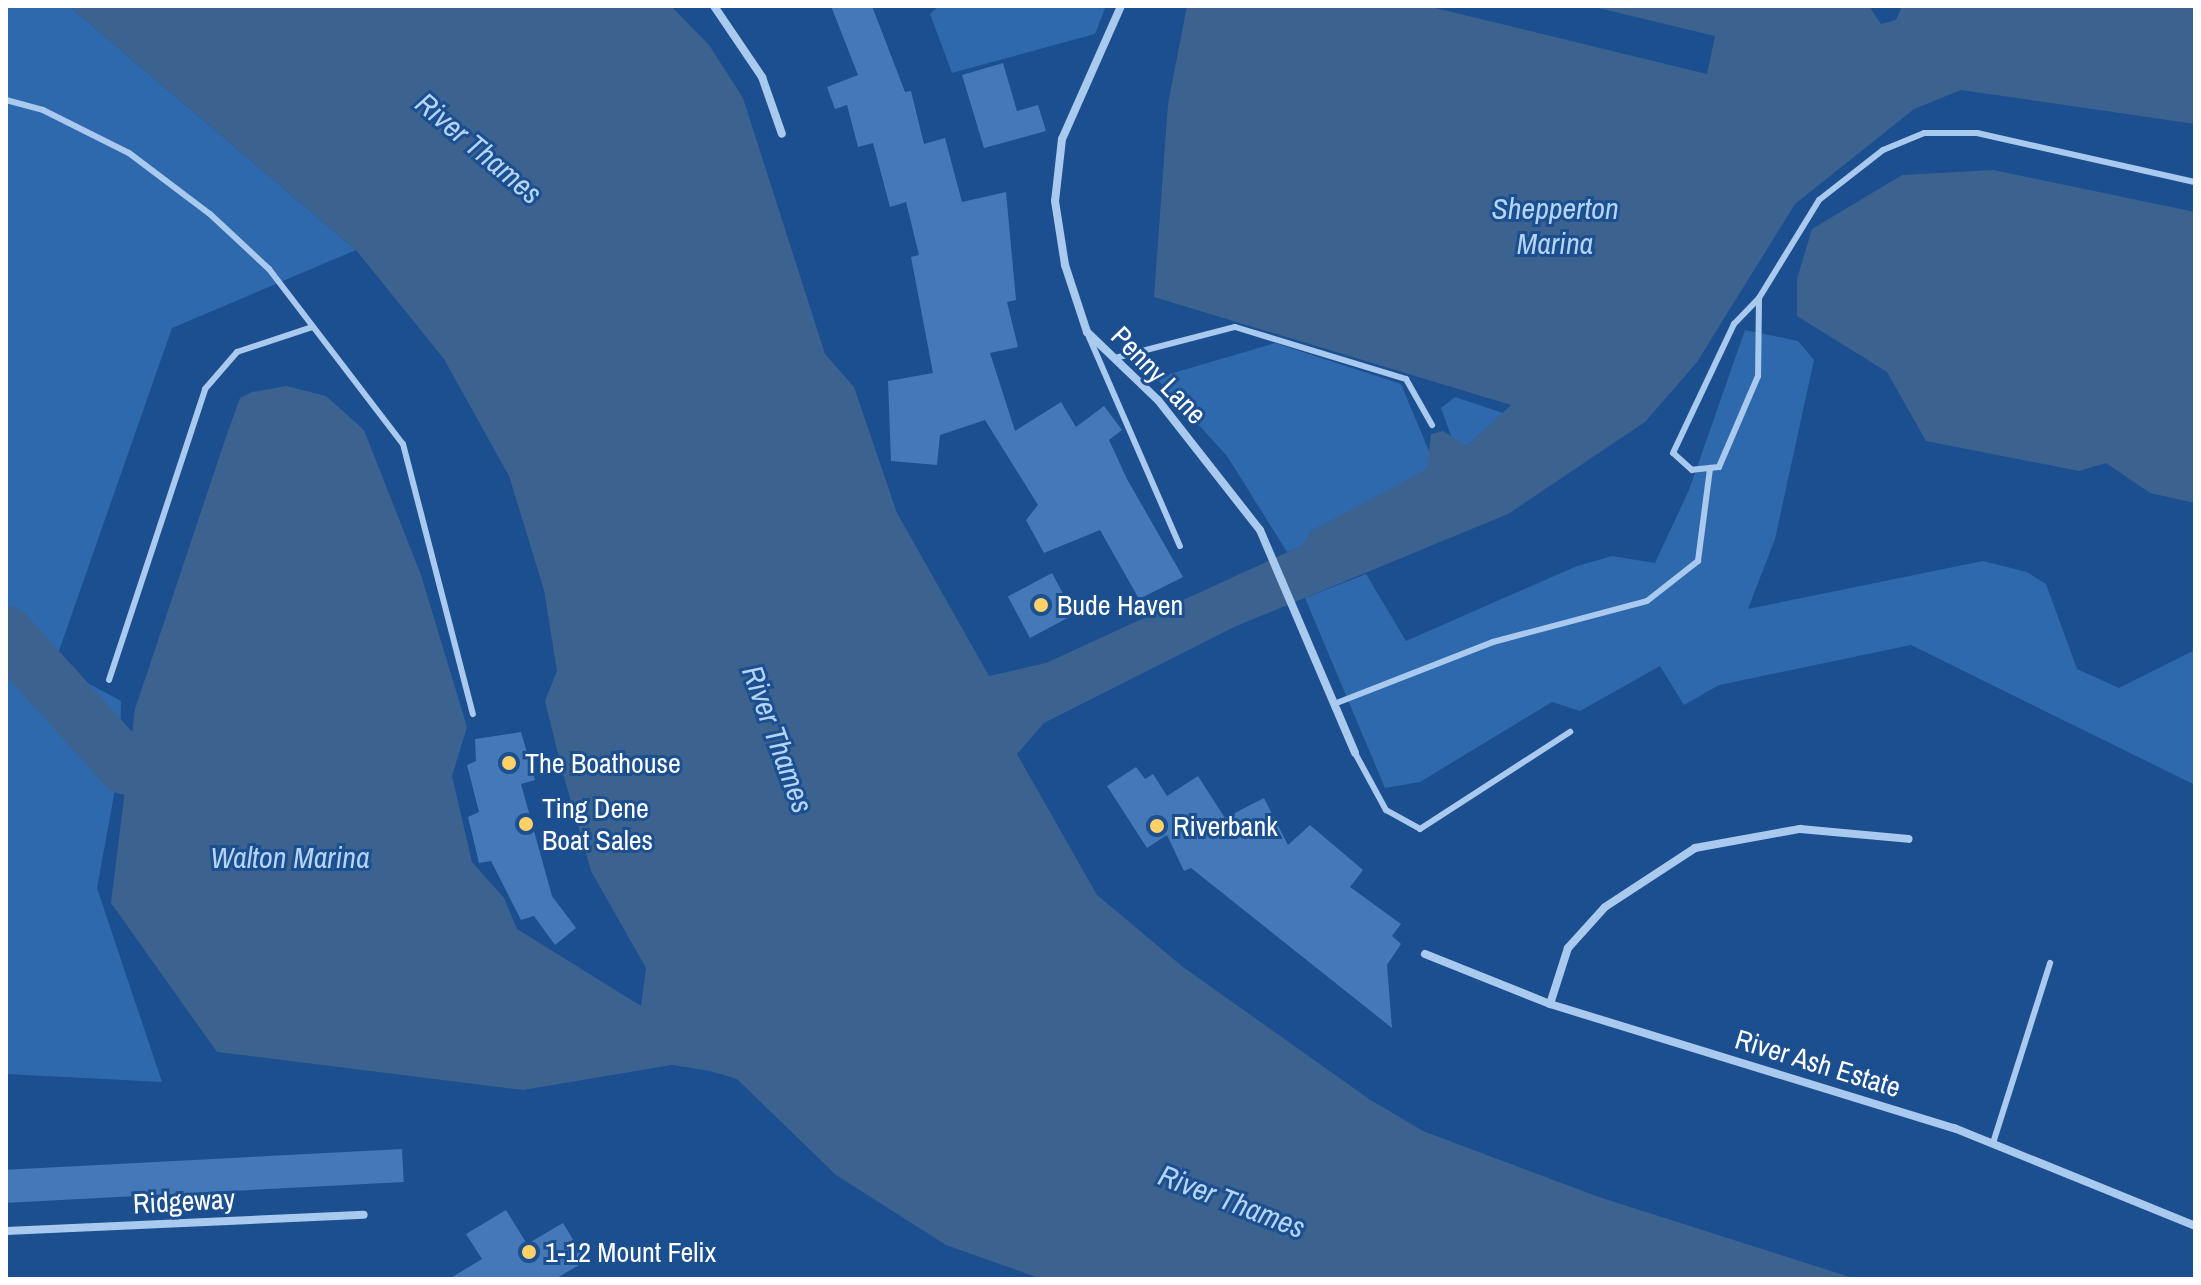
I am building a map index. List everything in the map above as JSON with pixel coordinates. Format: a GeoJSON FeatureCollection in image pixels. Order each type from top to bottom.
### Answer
{"type":"FeatureCollection","features":[{"type":"Feature","properties":{"kind":"street"},"geometry":{"type":"LineString","coordinates":[[714,6],[762,77],[782,134]]}},
{"type":"Feature","properties":{"kind":"street","name":"Penny Lane"},"geometry":{"type":"LineString","coordinates":[[1121,6],[1062,139],[1055,201],[1087,332],[1206,457],[1260,530],[1355,753]]}},
{"type":"Feature","properties":{"kind":"street"},"geometry":{"type":"LineString","coordinates":[[1550,1004],[1568,948],[1605,907],[1695,848],[1800,829],[1909,839]]}},
{"type":"Feature","properties":{"kind":"street","name":"River Ash Estate"},"geometry":{"type":"LineString","coordinates":[[1425,954],[1550,1004],[1993,1143],[2195,1226]]}},
{"type":"Feature","properties":{"kind":"street","name":"Ridgeway"},"geometry":{"type":"LineString","coordinates":[[6,1231],[364,1215]]}},
{"type":"Feature","properties":{"kind":"lane"},"geometry":{"type":"LineString","coordinates":[[6,100],[43,110],[140,162],[269,269],[403,444],[473,714]]}},
{"type":"Feature","properties":{"kind":"lane"},"geometry":{"type":"LineString","coordinates":[[1759,298],[1758,376],[1719,467],[1692,470],[1673,453],[1734,324],[1759,298],[1819,200],[1883,150],[1924,133],[1977,133],[2195,182]]}},
{"type":"Feature","properties":{"kind":"lane"},"geometry":{"type":"LineString","coordinates":[[109,680],[205,389],[237,352],[312,327]]}},
{"type":"Feature","properties":{"kind":"lane"},"geometry":{"type":"LineString","coordinates":[[1115,358],[1235,327],[1406,379],[1432,425]]}},
{"type":"Feature","properties":{"kind":"lane"},"geometry":{"type":"LineString","coordinates":[[1087,332],[1180,546]]}},
{"type":"Feature","properties":{"kind":"lane"},"geometry":{"type":"LineString","coordinates":[[1334,704],[1493,642],[1647,601],[1698,561],[1710,468]]}},
{"type":"Feature","properties":{"kind":"lane"},"geometry":{"type":"LineString","coordinates":[[1355,753],[1386,810],[1420,829],[1570,732]]}},
{"type":"Feature","properties":{"kind":"lane"},"geometry":{"type":"LineString","coordinates":[[1993,1143],[2050,963]]}},
{"type":"Feature","properties":{"kind":"shaded area"},"geometry":{"type":"Polygon","coordinates":[[[6,6],[69,6],[356,250],[172,328],[54,665],[121,701],[120,762],[97,888],[162,1082],[6,1074],[6,6]]]}},
{"type":"Feature","properties":{"kind":"shaded area"},"geometry":{"type":"Polygon","coordinates":[[[939,6],[1106,6],[1095,34],[952,73],[930,14],[939,6]]]}},
{"type":"Feature","properties":{"kind":"shaded area"},"geometry":{"type":"Polygon","coordinates":[[[1745,330],[1798,341],[1814,360],[1775,539],[1748,609],[1983,561],[2027,572],[2046,584],[2077,669],[2119,688],[2195,650],[2195,785],[1911,645],[1719,685],[1684,705],[1660,666],[1580,711],[1552,702],[1420,782],[1385,788],[1305,598],[1366,574],[1406,641],[1577,566],[1612,556],[1655,563],[1689,490],[1745,330]]]}},
{"type":"Feature","properties":{"kind":"shaded area"},"geometry":{"type":"Polygon","coordinates":[[[1275,343],[1401,384],[1431,456],[1427,469],[1399,489],[1311,531],[1304,545],[1287,552],[1227,456],[1156,378],[1275,343]]]}},
{"type":"Feature","properties":{"kind":"shaded area"},"geometry":{"type":"Polygon","coordinates":[[[1455,397],[1503,413],[1467,446],[1453,441],[1441,408],[1455,397]]]}},
{"type":"Feature","properties":{"kind":"water"},"geometry":{"type":"Polygon","coordinates":[[[69,6],[671,6],[709,45],[743,98],[825,354],[854,387],[897,513],[989,676],[1046,663],[1303,545],[1311,531],[1427,469],[1431,434],[1443,431],[1467,446],[1511,405],[1154,297],[1168,104],[1187,6],[1427,6],[1707,74],[1715,36],[1590,6],[1869,6],[1881,24],[1896,20],[1902,6],[2195,6],[2195,124],[1961,90],[1914,109],[1795,204],[1697,362],[1645,422],[1508,514],[1234,627],[1044,723],[1017,754],[1097,895],[1183,967],[1369,1099],[1423,1131],[1599,1197],[1856,1279],[1042,1279],[946,1245],[836,1175],[737,1079],[710,1071],[672,1065],[523,1090],[217,1052],[111,903],[135,709],[240,398],[252,392],[286,386],[326,396],[364,430],[421,575],[467,727],[452,776],[472,862],[504,898],[517,929],[641,1006],[646,968],[591,871],[563,774],[545,701],[557,671],[544,590],[509,476],[444,359],[356,250],[69,6]]]}},
{"type":"Feature","properties":{"kind":"water"},"geometry":{"type":"Polygon","coordinates":[[[1993,170],[2195,212],[2195,503],[2150,493],[2106,463],[2079,471],[1926,441],[1887,372],[1797,316],[1797,279],[1812,229],[1902,175],[1993,170]]]}},
{"type":"Feature","properties":{"kind":"building"},"geometry":{"type":"Polygon","coordinates":[[[831,6],[872,6],[905,92],[911,91],[924,144],[945,138],[962,202],[1006,192],[1016,300],[1007,302],[1018,347],[990,353],[1015,431],[1061,402],[1076,427],[1104,406],[1122,430],[1109,440],[1127,479],[1183,577],[1139,599],[1100,530],[1044,553],[1026,520],[1038,505],[985,420],[940,435],[937,465],[891,461],[888,381],[933,373],[911,257],[919,255],[906,202],[890,207],[873,143],[858,147],[847,105],[835,109],[827,87],[858,75],[831,6]]]}},
{"type":"Feature","properties":{"kind":"building"},"geometry":{"type":"Polygon","coordinates":[[[1003,63],[1017,111],[1038,105],[1046,131],[984,148],[962,75],[1003,63]]]}},
{"type":"Feature","properties":{"kind":"building","name":"Bude Haven"},"geometry":{"type":"Polygon","coordinates":[[[1052,573],[1074,614],[1030,638],[1008,596],[1052,573]]]}},
{"type":"Feature","properties":{"kind":"building"},"geometry":{"type":"Polygon","coordinates":[[[521,732],[535,780],[521,784],[552,896],[576,928],[555,945],[534,916],[521,920],[491,861],[479,863],[468,817],[479,812],[467,765],[476,761],[475,739],[521,732]]]}},
{"type":"Feature","properties":{"kind":"building"},"geometry":{"type":"Polygon","coordinates":[[[1136,767],[1145,779],[1153,774],[1167,796],[1198,776],[1225,818],[1264,798],[1288,845],[1310,825],[1363,870],[1350,887],[1401,924],[1392,936],[1401,944],[1387,965],[1392,1028],[1191,868],[1184,871],[1167,835],[1147,848],[1107,786],[1136,767]]]}},
{"type":"Feature","properties":{"kind":"building"},"geometry":{"type":"Polygon","coordinates":[[[402,1149],[404,1182],[8,1203],[7,1170],[402,1149]]]}},
{"type":"Feature","properties":{"kind":"building","name":"1-12 Mount Felix"},"geometry":{"type":"Polygon","coordinates":[[[506,1210],[527,1244],[563,1223],[586,1261],[555,1279],[449,1279],[482,1259],[466,1234],[506,1210]]]}},
{"type":"Feature","properties":{"kind":"waterway"},"geometry":{"type":"LineString","coordinates":[[6,634],[126,767]]}},
{"type":"Feature","properties":{"kind":"place","name":"Bude Haven"},"geometry":{"type":"Point","coordinates":[1041,605]}},
{"type":"Feature","properties":{"kind":"place","name":"The Boathouse"},"geometry":{"type":"Point","coordinates":[509,763]}},
{"type":"Feature","properties":{"kind":"place","name":"Ting Dene Boat Sales"},"geometry":{"type":"Point","coordinates":[526,824]}},
{"type":"Feature","properties":{"kind":"place","name":"Riverbank"},"geometry":{"type":"Point","coordinates":[1157,826]}},
{"type":"Feature","properties":{"kind":"place","name":"1-12 Mount Felix"},"geometry":{"type":"Point","coordinates":[529,1252]}},
{"type":"Feature","properties":{"kind":"water label","name":"River Thames"},"geometry":{"type":"Point","coordinates":[479,148]}},
{"type":"Feature","properties":{"kind":"water label","name":"Shepperton Marina"},"geometry":{"type":"Point","coordinates":[1555,225]}},
{"type":"Feature","properties":{"kind":"water label","name":"River Thames"},"geometry":{"type":"Point","coordinates":[778,739]}},
{"type":"Feature","properties":{"kind":"water label","name":"Walton Marina"},"geometry":{"type":"Point","coordinates":[290,857]}},
{"type":"Feature","properties":{"kind":"water label","name":"River Thames"},"geometry":{"type":"Point","coordinates":[1232,1201]}}]}
